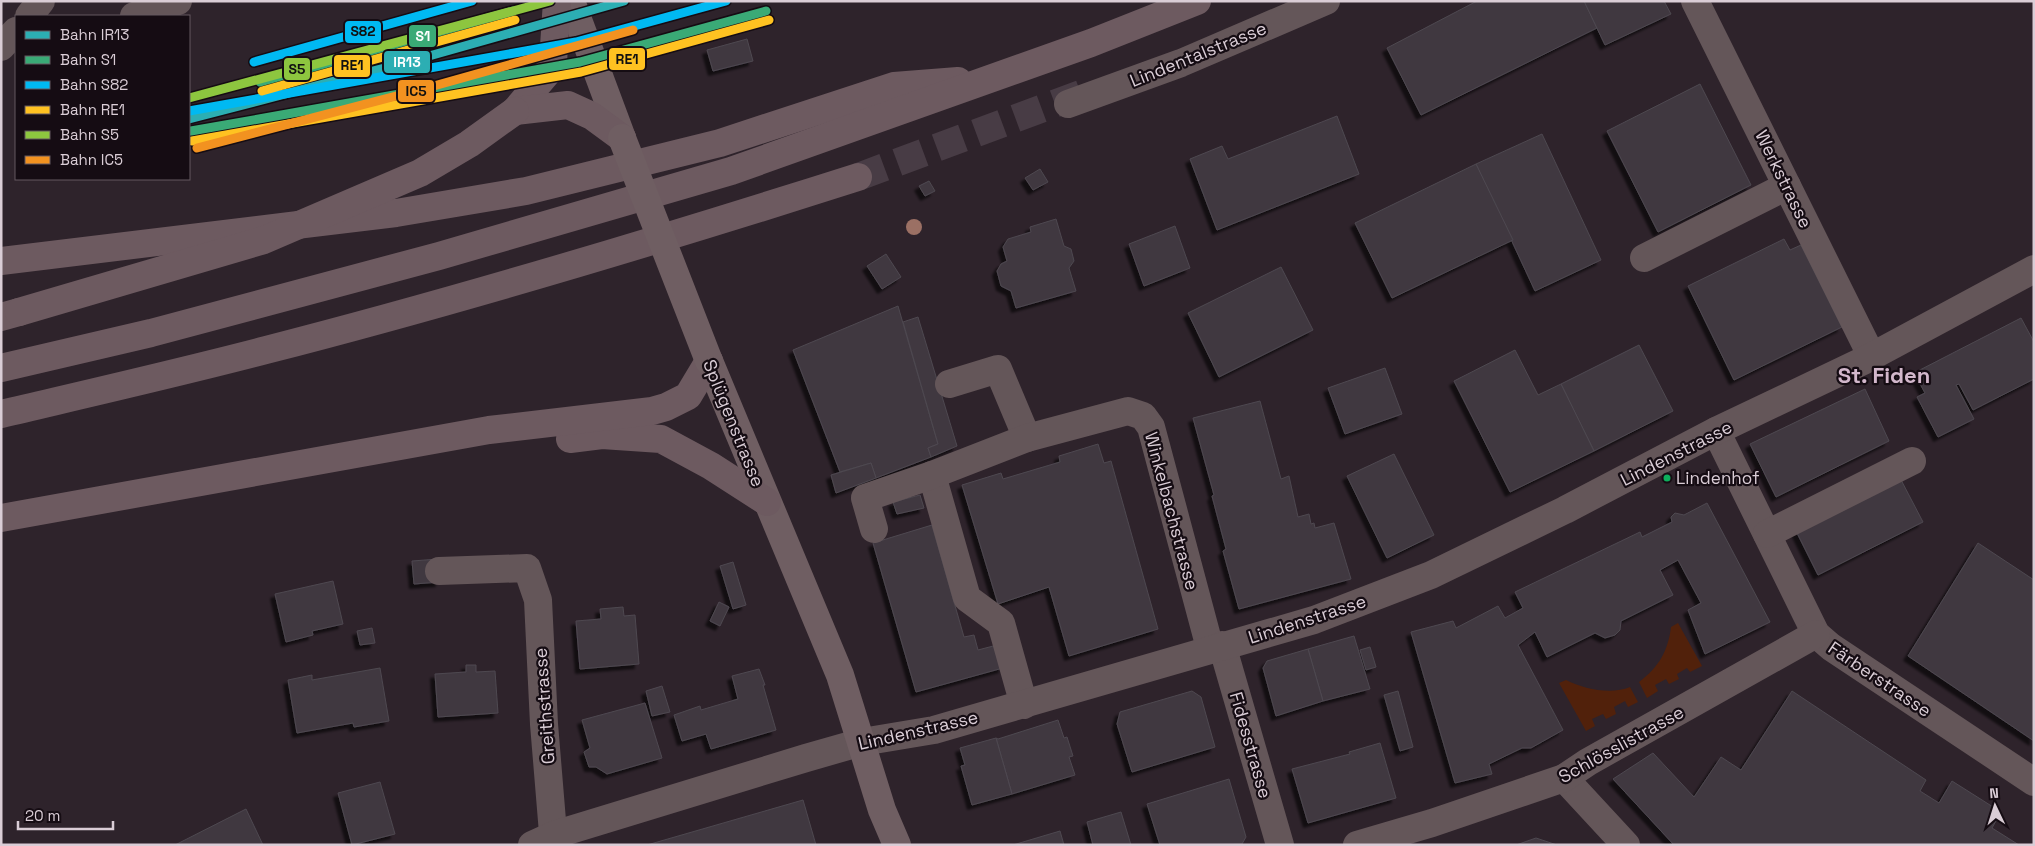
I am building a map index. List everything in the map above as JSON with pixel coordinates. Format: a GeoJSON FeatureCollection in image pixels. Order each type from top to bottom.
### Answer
{"type":"FeatureCollection","features":[{"type":"Feature","properties":{"kind":"highway"},"geometry":{"type":"LineString","coordinates":[[10,314],[264,240],[420,173],[468,144],[515,111],[548,72],[553,62],[557,1]]}},
{"type":"Feature","properties":{"kind":"highway"},"geometry":{"type":"LineString","coordinates":[[1,368],[151,333],[439,256],[731,171],[1091,43],[1197,1]]}},
{"type":"Feature","properties":{"kind":"highway"},"geometry":{"type":"LineString","coordinates":[[1,262],[396,213],[526,191],[720,143],[894,86],[994,78]]}},
{"type":"Feature","properties":{"kind":"highway"},"geometry":{"type":"LineString","coordinates":[[515,111],[568,105],[592,116],[622,138]]}},
{"type":"Feature","properties":{"kind":"highway"},"geometry":{"type":"LineString","coordinates":[[1,414],[266,350],[464,296],[744,214],[858,177]]}},
{"type":"Feature","properties":{"kind":"highway"},"geometry":{"type":"LineString","coordinates":[[1,433],[266,350]]}},
{"type":"Feature","properties":{"kind":"highway"},"geometry":{"type":"LineString","coordinates":[[1,518],[489,430],[652,411],[666,407],[688,396],[709,361]]}},
{"type":"Feature","properties":{"kind":"highway"},"geometry":{"type":"LineString","coordinates":[[226,478],[602,435],[661,439],[711,466],[767,502]]}},
{"type":"Feature","properties":{"kind":"main road","name":"Splügenstrasse"},"geometry":{"type":"LineString","coordinates":[[570,1],[709,361],[840,675],[882,810],[897,845]]}},
{"type":"Feature","properties":{"kind":"street"},"geometry":{"type":"LineString","coordinates":[[30,15],[41,1]]}},
{"type":"Feature","properties":{"kind":"street"},"geometry":{"type":"LineString","coordinates":[[137,15],[178,1]]}},
{"type":"Feature","properties":{"kind":"street","name":"Lindentalstrasse"},"geometry":{"type":"LineString","coordinates":[[1068,104],[1181,63],[1326,1]]}},
{"type":"Feature","properties":{"kind":"street","name":"Werkstrasse"},"geometry":{"type":"LineString","coordinates":[[1695,1],[1872,357]]}},
{"type":"Feature","properties":{"kind":"street"},"geometry":{"type":"LineString","coordinates":[[1,47],[15,32]]}},
{"type":"Feature","properties":{"kind":"street"},"geometry":{"type":"LineString","coordinates":[[1644,258],[1787,186]]}},
{"type":"Feature","properties":{"kind":"street","name":"Lindenstrasse"},"geometry":{"type":"LineString","coordinates":[[547,842],[773,767],[862,742],[934,730],[1314,620],[1431,575],[1565,510],[1716,432],[1872,357],[2034,269]]}},
{"type":"Feature","properties":{"kind":"street"},"geometry":{"type":"LineString","coordinates":[[950,384],[998,369],[1027,438]]}},
{"type":"Feature","properties":{"kind":"street","name":"Winkelbachstrasse"},"geometry":{"type":"LineString","coordinates":[[874,529],[865,498],[932,475],[1027,438],[1128,411],[1144,416],[1151,427],[1216,647]]}},
{"type":"Feature","properties":{"kind":"street","name":"Färberstrasse"},"geometry":{"type":"LineString","coordinates":[[1716,432],[1816,634],[1831,648],[2034,782]]}},
{"type":"Feature","properties":{"kind":"street"},"geometry":{"type":"LineString","coordinates":[[1767,534],[1912,461]]}},
{"type":"Feature","properties":{"kind":"street"},"geometry":{"type":"LineString","coordinates":[[932,475],[967,598],[1001,623],[1024,705]]}},
{"type":"Feature","properties":{"kind":"street","name":"Greithstrasse"},"geometry":{"type":"LineString","coordinates":[[439,571],[527,568],[538,600],[547,842]]}},
{"type":"Feature","properties":{"kind":"street","name":"Schlösslistrasse"},"geometry":{"type":"LineString","coordinates":[[1357,845],[1432,823],[1564,778],[1588,762],[1816,634]]}},
{"type":"Feature","properties":{"kind":"street","name":"Fidesstrasse"},"geometry":{"type":"LineString","coordinates":[[1216,647],[1280,845]]}},
{"type":"Feature","properties":{"kind":"street"},"geometry":{"type":"LineString","coordinates":[[1564,778],[1626,845]]}},
{"type":"Feature","properties":{"kind":"shaded area"},"geometry":{"type":"Polygon","coordinates":[[[1678,623],[1702,666],[1690,672],[1687,668],[1677,674],[1679,679],[1669,684],[1666,679],[1655,685],[1658,691],[1647,698],[1639,682],[1661,658],[1668,644],[1671,627],[1678,623]]]}},
{"type":"Feature","properties":{"kind":"shaded area"},"geometry":{"type":"Polygon","coordinates":[[[1566,680],[1581,686],[1606,691],[1630,687],[1638,702],[1628,707],[1625,701],[1614,707],[1616,714],[1606,719],[1603,714],[1592,719],[1595,726],[1586,731],[1559,683],[1566,680]]]}},
{"type":"Feature","properties":{"kind":"building"},"geometry":{"type":"Polygon","coordinates":[[[1477,1],[1584,1],[1597,28],[1421,115],[1387,48],[1477,1]]]}},
{"type":"Feature","properties":{"kind":"building"},"geometry":{"type":"Polygon","coordinates":[[[1584,1],[1664,1],[1671,14],[1605,45],[1584,1]]]}},
{"type":"Feature","properties":{"kind":"building"},"geometry":{"type":"Polygon","coordinates":[[[747,39],[753,61],[713,71],[707,50],[747,39]]]}},
{"type":"Feature","properties":{"kind":"building"},"geometry":{"type":"Polygon","coordinates":[[[1700,84],[1751,185],[1658,232],[1607,131],[1700,84]]]}},
{"type":"Feature","properties":{"kind":"building"},"geometry":{"type":"Polygon","coordinates":[[[1337,116],[1359,174],[1217,230],[1190,159],[1222,146],[1228,159],[1337,116]]]}},
{"type":"Feature","properties":{"kind":"building"},"geometry":{"type":"Polygon","coordinates":[[[1542,134],[1601,260],[1535,291],[1476,164],[1542,134]]]}},
{"type":"Feature","properties":{"kind":"building"},"geometry":{"type":"Polygon","coordinates":[[[1476,164],[1513,240],[1392,298],[1355,223],[1476,164]]]}},
{"type":"Feature","properties":{"kind":"building"},"geometry":{"type":"Polygon","coordinates":[[[1040,169],[1048,182],[1033,190],[1025,178],[1040,169]]]}},
{"type":"Feature","properties":{"kind":"building"},"geometry":{"type":"Polygon","coordinates":[[[929,181],[935,191],[925,196],[919,186],[929,181]]]}},
{"type":"Feature","properties":{"kind":"building"},"geometry":{"type":"Polygon","coordinates":[[[1056,219],[1064,246],[1071,249],[1074,261],[1069,268],[1076,291],[1016,308],[1011,291],[1001,286],[997,271],[1001,264],[1007,261],[1003,247],[1008,239],[1031,232],[1030,227],[1056,219]]]}},
{"type":"Feature","properties":{"kind":"building"},"geometry":{"type":"Polygon","coordinates":[[[1175,226],[1190,268],[1144,286],[1129,244],[1175,226]]]}},
{"type":"Feature","properties":{"kind":"building"},"geometry":{"type":"Polygon","coordinates":[[[1784,239],[1790,250],[1801,245],[1842,327],[1734,380],[1688,286],[1784,239]]]}},
{"type":"Feature","properties":{"kind":"building"},"geometry":{"type":"Polygon","coordinates":[[[886,254],[901,277],[882,289],[867,266],[886,254]]]}},
{"type":"Feature","properties":{"kind":"building"},"geometry":{"type":"Polygon","coordinates":[[[1281,267],[1313,330],[1219,377],[1188,313],[1281,267]]]}},
{"type":"Feature","properties":{"kind":"building"},"geometry":{"type":"Polygon","coordinates":[[[898,306],[938,444],[928,448],[931,457],[876,478],[871,463],[840,472],[793,350],[898,306]]]}},
{"type":"Feature","properties":{"kind":"building"},"geometry":{"type":"Polygon","coordinates":[[[918,317],[957,446],[931,457],[928,448],[938,444],[903,322],[918,317]]]}},
{"type":"Feature","properties":{"kind":"building"},"geometry":{"type":"Polygon","coordinates":[[[2021,318],[2034,342],[2034,379],[1973,410],[1959,384],[1956,385],[1974,419],[1938,437],[1917,397],[1925,393],[1914,373],[2021,318]]]}},
{"type":"Feature","properties":{"kind":"building"},"geometry":{"type":"Polygon","coordinates":[[[1639,345],[1673,411],[1594,451],[1561,384],[1639,345]]]}},
{"type":"Feature","properties":{"kind":"building"},"geometry":{"type":"Polygon","coordinates":[[[1515,350],[1538,395],[1561,384],[1594,451],[1510,492],[1454,381],[1515,350]]]}},
{"type":"Feature","properties":{"kind":"building"},"geometry":{"type":"Polygon","coordinates":[[[1385,368],[1402,414],[1345,434],[1328,388],[1385,368]]]}},
{"type":"Feature","properties":{"kind":"building"},"geometry":{"type":"Polygon","coordinates":[[[1865,389],[1889,441],[1776,497],[1750,444],[1865,389]]]}},
{"type":"Feature","properties":{"kind":"building"},"geometry":{"type":"Polygon","coordinates":[[[1260,401],[1281,479],[1289,476],[1298,517],[1309,514],[1311,524],[1314,523],[1315,528],[1334,523],[1351,579],[1239,609],[1223,551],[1226,549],[1212,496],[1214,495],[1193,418],[1260,401]]]}},
{"type":"Feature","properties":{"kind":"building"},"geometry":{"type":"Polygon","coordinates":[[[1098,444],[1104,463],[1111,461],[1158,629],[1069,656],[1049,587],[998,604],[962,485],[1001,473],[1003,479],[1060,462],[1059,456],[1098,444]]]}},
{"type":"Feature","properties":{"kind":"building"},"geometry":{"type":"Polygon","coordinates":[[[1394,454],[1434,535],[1387,558],[1347,476],[1394,454]]]}},
{"type":"Feature","properties":{"kind":"building"},"geometry":{"type":"Polygon","coordinates":[[[871,463],[876,478],[836,493],[831,475],[871,463]]]}},
{"type":"Feature","properties":{"kind":"building"},"geometry":{"type":"Polygon","coordinates":[[[1899,476],[1923,522],[1818,575],[1795,529],[1899,476]]]}},
{"type":"Feature","properties":{"kind":"building"},"geometry":{"type":"Polygon","coordinates":[[[920,495],[924,508],[897,514],[893,502],[920,495]]]}},
{"type":"Feature","properties":{"kind":"building"},"geometry":{"type":"Polygon","coordinates":[[[1707,503],[1770,622],[1705,654],[1688,610],[1701,603],[1678,560],[1660,570],[1673,595],[1621,621],[1620,630],[1615,635],[1605,638],[1595,633],[1547,657],[1535,632],[1518,645],[1563,730],[1531,748],[1522,748],[1489,764],[1492,774],[1455,783],[1411,632],[1453,621],[1456,628],[1498,606],[1505,618],[1523,608],[1515,592],[1640,532],[1642,537],[1672,522],[1671,517],[1675,513],[1684,515],[1707,503]]]}},
{"type":"Feature","properties":{"kind":"building"},"geometry":{"type":"Polygon","coordinates":[[[932,525],[964,637],[974,635],[978,650],[997,645],[1003,668],[916,692],[873,543],[932,525]]]}},
{"type":"Feature","properties":{"kind":"building"},"geometry":{"type":"Polygon","coordinates":[[[1978,543],[2034,580],[2034,741],[1908,656],[1978,543]]]}},
{"type":"Feature","properties":{"kind":"building"},"geometry":{"type":"Polygon","coordinates":[[[438,559],[440,582],[414,584],[412,561],[438,559]]]}},
{"type":"Feature","properties":{"kind":"building"},"geometry":{"type":"Polygon","coordinates":[[[733,562],[746,605],[733,609],[720,566],[733,562]]]}},
{"type":"Feature","properties":{"kind":"building"},"geometry":{"type":"Polygon","coordinates":[[[333,581],[343,624],[312,631],[313,635],[286,642],[275,594],[333,581]]]}},
{"type":"Feature","properties":{"kind":"building"},"geometry":{"type":"Polygon","coordinates":[[[719,602],[729,607],[720,626],[710,621],[719,602]]]}},
{"type":"Feature","properties":{"kind":"building"},"geometry":{"type":"Polygon","coordinates":[[[623,607],[624,616],[635,615],[639,664],[580,669],[576,621],[601,619],[600,609],[623,607]]]}},
{"type":"Feature","properties":{"kind":"building"},"geometry":{"type":"Polygon","coordinates":[[[372,628],[375,643],[360,645],[357,631],[372,628]]]}},
{"type":"Feature","properties":{"kind":"building"},"geometry":{"type":"Polygon","coordinates":[[[1354,636],[1370,689],[1323,701],[1308,649],[1354,636]]]}},
{"type":"Feature","properties":{"kind":"building"},"geometry":{"type":"Polygon","coordinates":[[[1370,647],[1376,667],[1366,670],[1360,650],[1370,647]]]}},
{"type":"Feature","properties":{"kind":"building"},"geometry":{"type":"Polygon","coordinates":[[[1308,649],[1323,701],[1276,716],[1263,668],[1267,661],[1308,649]]]}},
{"type":"Feature","properties":{"kind":"building"},"geometry":{"type":"Polygon","coordinates":[[[466,665],[476,665],[476,672],[495,671],[498,713],[438,717],[435,674],[466,672],[466,665]]]}},
{"type":"Feature","properties":{"kind":"building"},"geometry":{"type":"Polygon","coordinates":[[[380,668],[389,721],[354,727],[353,723],[297,733],[288,680],[312,675],[312,680],[380,668]]]}},
{"type":"Feature","properties":{"kind":"building"},"geometry":{"type":"Polygon","coordinates":[[[759,669],[776,730],[711,749],[706,734],[682,741],[674,715],[700,706],[701,710],[738,699],[732,676],[759,669]]]}},
{"type":"Feature","properties":{"kind":"building"},"geometry":{"type":"Polygon","coordinates":[[[662,686],[670,712],[652,716],[646,691],[662,686]]]}},
{"type":"Feature","properties":{"kind":"building"},"geometry":{"type":"Polygon","coordinates":[[[1192,691],[1201,697],[1215,747],[1132,772],[1117,724],[1120,712],[1192,691]]]}},
{"type":"Feature","properties":{"kind":"building"},"geometry":{"type":"Polygon","coordinates":[[[1398,691],[1413,747],[1400,751],[1384,695],[1398,691]]]}},
{"type":"Feature","properties":{"kind":"building"},"geometry":{"type":"Polygon","coordinates":[[[1792,691],[1926,780],[1920,791],[1939,803],[1952,781],[2001,812],[1992,828],[2019,845],[1674,845],[1613,779],[1653,753],[1694,797],[1721,757],[1741,770],[1792,691]]]}},
{"type":"Feature","properties":{"kind":"building"},"geometry":{"type":"Polygon","coordinates":[[[645,703],[662,758],[607,774],[596,767],[589,767],[584,752],[590,748],[582,720],[645,703]]]}},
{"type":"Feature","properties":{"kind":"building"},"geometry":{"type":"Polygon","coordinates":[[[1058,720],[1064,738],[1067,737],[1073,756],[1069,757],[1075,775],[1012,794],[996,738],[998,739],[1058,720]]]}},
{"type":"Feature","properties":{"kind":"building"},"geometry":{"type":"Polygon","coordinates":[[[996,738],[1012,794],[972,805],[961,766],[965,765],[960,748],[996,738]]]}},
{"type":"Feature","properties":{"kind":"building"},"geometry":{"type":"Polygon","coordinates":[[[1380,743],[1396,798],[1308,823],[1292,769],[1350,754],[1349,752],[1380,743]]]}},
{"type":"Feature","properties":{"kind":"building"},"geometry":{"type":"Polygon","coordinates":[[[1229,779],[1246,837],[1242,844],[1160,845],[1147,804],[1229,779]]]}},
{"type":"Feature","properties":{"kind":"building"},"geometry":{"type":"Polygon","coordinates":[[[380,782],[395,834],[352,845],[338,793],[380,782]]]}},
{"type":"Feature","properties":{"kind":"building"},"geometry":{"type":"Polygon","coordinates":[[[803,800],[816,845],[647,845],[803,800]]]}},
{"type":"Feature","properties":{"kind":"building"},"geometry":{"type":"Polygon","coordinates":[[[246,809],[263,845],[175,845],[246,809]]]}},
{"type":"Feature","properties":{"kind":"building"},"geometry":{"type":"Polygon","coordinates":[[[1121,812],[1131,845],[1093,845],[1087,822],[1121,812]]]}},
{"type":"Feature","properties":{"kind":"building"},"geometry":{"type":"Polygon","coordinates":[[[1060,831],[1064,845],[1013,845],[1060,831]]]}},
{"type":"Feature","properties":{"kind":"building"},"geometry":{"type":"Polygon","coordinates":[[[1536,838],[1557,845],[1516,845],[1536,838]]]}},
{"type":"Feature","properties":{"kind":"tunnel"},"geometry":{"type":"LineString","coordinates":[[858,177],[1089,91]]}},
{"type":"Feature","properties":{"kind":"rail line","name":"S82"},"geometry":{"type":"LineString","coordinates":[[254,62],[472,1]]}},
{"type":"Feature","properties":{"kind":"rail line","name":"S5"},"geometry":{"type":"LineString","coordinates":[[190,98],[550,1]]}},
{"type":"Feature","properties":{"kind":"rail line","name":"IR13"},"geometry":{"type":"LineString","coordinates":[[190,119],[415,60],[624,1]]}},
{"type":"Feature","properties":{"kind":"rail line","name":"S82"},"geometry":{"type":"LineString","coordinates":[[190,111],[576,42],[726,1]]}},
{"type":"Feature","properties":{"kind":"rail line","name":"S1"},"geometry":{"type":"LineString","coordinates":[[260,82],[513,11]]}},
{"type":"Feature","properties":{"kind":"rail line","name":"S1"},"geometry":{"type":"LineString","coordinates":[[191,131],[580,62],[766,11]]}},
{"type":"Feature","properties":{"kind":"rail line","name":"RE1"},"geometry":{"type":"LineString","coordinates":[[262,91],[515,20]]}},
{"type":"Feature","properties":{"kind":"rail line","name":"RE1"},"geometry":{"type":"LineString","coordinates":[[192,141],[581,72],[769,20]]}},
{"type":"Feature","properties":{"kind":"rail line","name":"IC5"},"geometry":{"type":"LineString","coordinates":[[197,148],[423,89],[633,30]]}},
{"type":"Feature","properties":{"kind":"place","name":"Lindenhof"},"geometry":{"type":"Point","coordinates":[1667,478]}},
{"type":"Feature","properties":{"kind":"district","name":"St. Fiden"},"geometry":{"type":"Point","coordinates":[1884,375]}}]}
